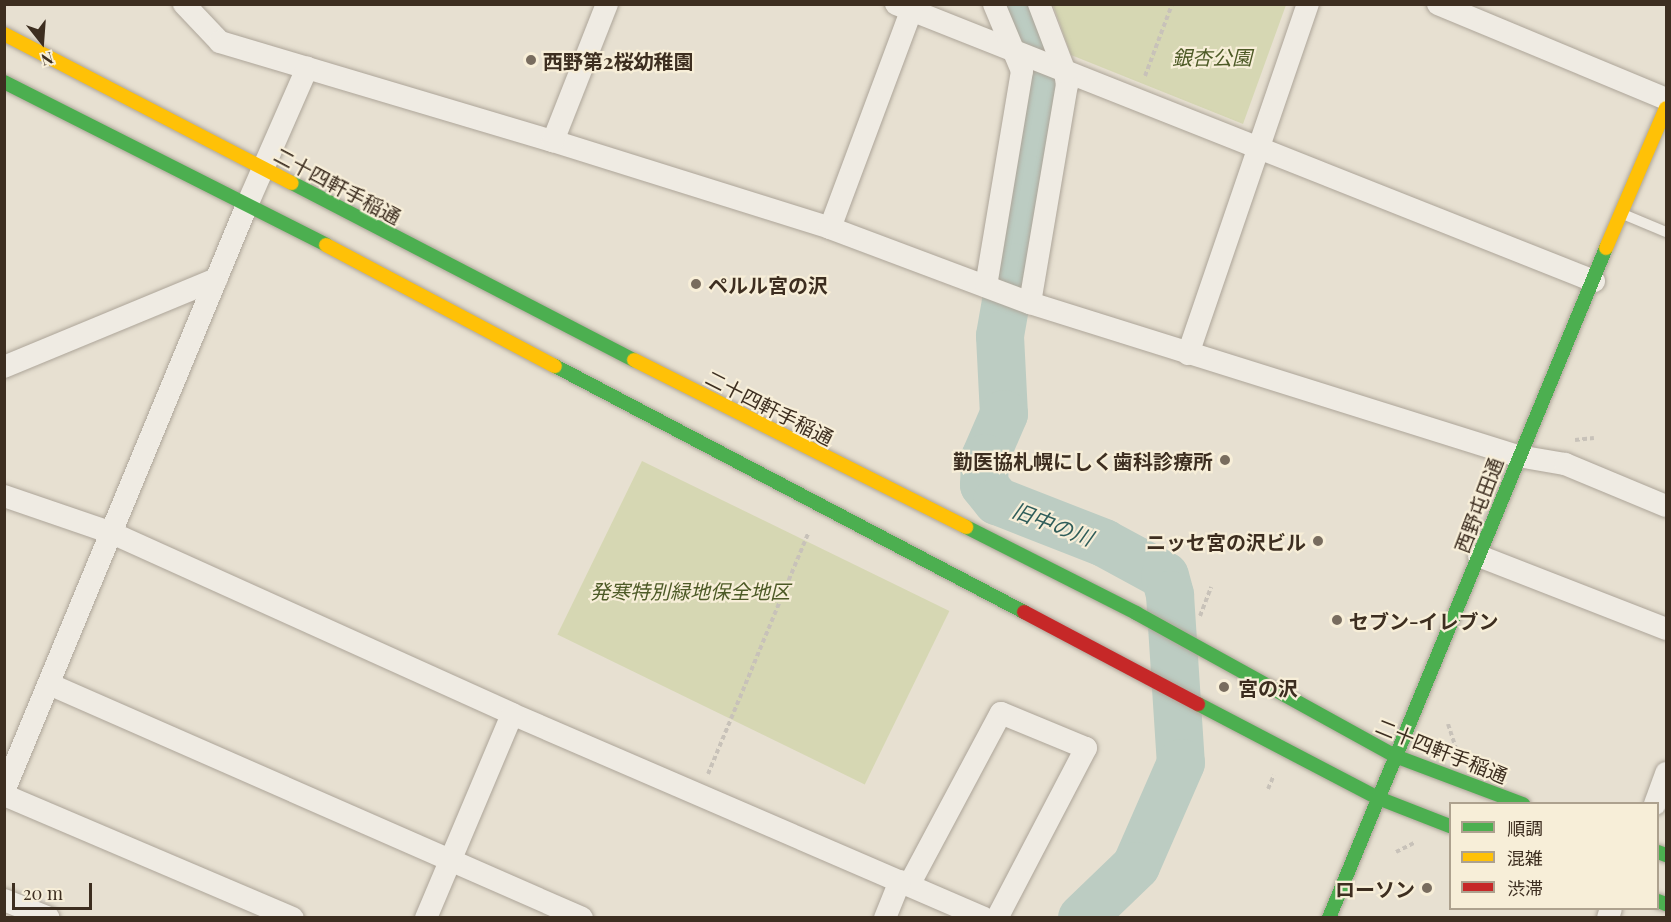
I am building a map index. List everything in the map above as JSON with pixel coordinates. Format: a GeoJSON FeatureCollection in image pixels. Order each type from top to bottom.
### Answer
{"type":"FeatureCollection","features":[{"type":"Feature","properties":{"kind":"street"},"geometry":{"type":"LineString","coordinates":[[184,4],[220,42],[553,141],[830,228],[1025,301],[1188,354],[1518,456],[1565,464],[1666,506]]}},
{"type":"Feature","properties":{"kind":"street"},"geometry":{"type":"LineString","coordinates":[[553,141],[607,4]]}},
{"type":"Feature","properties":{"kind":"street"},"geometry":{"type":"LineString","coordinates":[[990,288],[1022,71],[1017,53],[994,4]]}},
{"type":"Feature","properties":{"kind":"street"},"geometry":{"type":"LineString","coordinates":[[1025,301],[1067,85],[1059,70],[1040,4]]}},
{"type":"Feature","properties":{"kind":"street"},"geometry":{"type":"LineString","coordinates":[[1188,354],[1308,4]]}},
{"type":"Feature","properties":{"kind":"street"},"geometry":{"type":"LineString","coordinates":[[1438,4],[1666,99]]}},
{"type":"Feature","properties":{"kind":"street"},"geometry":{"type":"LineString","coordinates":[[830,228],[903,8],[1594,281]]}},
{"type":"Feature","properties":{"kind":"street","name":"二十四軒手稲通"},"geometry":{"type":"LineString","coordinates":[[4,34],[624,355],[1136,613],[1395,756],[1518,802]]}},
{"type":"Feature","properties":{"kind":"street"},"geometry":{"type":"LineString","coordinates":[[292,918],[4,793],[216,279],[307,68]]}},
{"type":"Feature","properties":{"kind":"street"},"geometry":{"type":"LineString","coordinates":[[4,82],[247,205],[1378,798],[1449,826]]}},
{"type":"Feature","properties":{"kind":"street","name":"西野屯田通"},"geometry":{"type":"LineString","coordinates":[[1329,918],[1518,456],[1623,214],[1666,108]]}},
{"type":"Feature","properties":{"kind":"street"},"geometry":{"type":"LineString","coordinates":[[4,367],[216,279]]}},
{"type":"Feature","properties":{"kind":"street"},"geometry":{"type":"LineString","coordinates":[[4,496],[112,533],[512,714],[984,918]]}},
{"type":"Feature","properties":{"kind":"street"},"geometry":{"type":"LineString","coordinates":[[1479,556],[1666,629]]}},
{"type":"Feature","properties":{"kind":"street"},"geometry":{"type":"LineString","coordinates":[[49,684],[582,918]]}},
{"type":"Feature","properties":{"kind":"street"},"geometry":{"type":"LineString","coordinates":[[885,918],[1001,713],[1086,748],[997,918]]}},
{"type":"Feature","properties":{"kind":"street"},"geometry":{"type":"LineString","coordinates":[[426,918],[512,714]]}},
{"type":"Feature","properties":{"kind":"street"},"geometry":{"type":"LineString","coordinates":[[1656,802],[1666,773]]}},
{"type":"Feature","properties":{"kind":"street"},"geometry":{"type":"LineString","coordinates":[[4,900],[49,918]]}},
{"type":"Feature","properties":{"kind":"lane"},"geometry":{"type":"LineString","coordinates":[[1623,214],[1666,232]]}},
{"type":"Feature","properties":{"kind":"path"},"geometry":{"type":"LineString","coordinates":[[1144,78],[1172,4]]}},
{"type":"Feature","properties":{"kind":"path"},"geometry":{"type":"LineString","coordinates":[[1575,441],[1594,438]]}},
{"type":"Feature","properties":{"kind":"path"},"geometry":{"type":"LineString","coordinates":[[707,774],[808,534]]}},
{"type":"Feature","properties":{"kind":"path"},"geometry":{"type":"LineString","coordinates":[[1198,622],[1211,587]]}},
{"type":"Feature","properties":{"kind":"path"},"geometry":{"type":"LineString","coordinates":[[1448,724],[1458,755]]}},
{"type":"Feature","properties":{"kind":"path"},"geometry":{"type":"LineString","coordinates":[[1396,852],[1420,840]]}},
{"type":"Feature","properties":{"kind":"green space","name":"銀杏公園"},"geometry":{"type":"Polygon","coordinates":[[[1053,4],[1286,5],[1243,124],[1071,55],[1053,4]]]}},
{"type":"Feature","properties":{"kind":"green space","name":"発寒特別緑地保全地区"},"geometry":{"type":"Polygon","coordinates":[[[642,461],[949,611],[865,784],[557,634],[642,461]]]}},
{"type":"Feature","properties":{"kind":"waterway","name":"旧中の川"},"geometry":{"type":"LineString","coordinates":[[1020,4],[1034,40],[1041,95],[1023,177],[1012,267],[1000,336],[1004,414],[985,458],[984,485],[997,501],[1104,543],[1165,576],[1170,595],[1181,763],[1136,866],[1082,918]]}},
{"type":"Feature","properties":{"kind":"traffic: fast"},"geometry":{"type":"LineString","coordinates":[[4,82],[326,245]]}},
{"type":"Feature","properties":{"kind":"traffic: fast"},"geometry":{"type":"LineString","coordinates":[[292,183],[634,360]]}},
{"type":"Feature","properties":{"kind":"traffic: fast"},"geometry":{"type":"LineString","coordinates":[[1329,918],[1606,248]]}},
{"type":"Feature","properties":{"kind":"traffic: fast"},"geometry":{"type":"LineString","coordinates":[[555,366],[1024,612]]}},
{"type":"Feature","properties":{"kind":"traffic: fast"},"geometry":{"type":"LineString","coordinates":[[966,527],[1136,613],[1395,756],[1518,802]]}},
{"type":"Feature","properties":{"kind":"traffic: fast"},"geometry":{"type":"LineString","coordinates":[[1198,704],[1378,798],[1449,826]]}},
{"type":"Feature","properties":{"kind":"traffic: fast"},"geometry":{"type":"LineString","coordinates":[[1659,852],[1666,855]]}},
{"type":"Feature","properties":{"kind":"traffic: fast"},"geometry":{"type":"LineString","coordinates":[[1659,901],[1666,904]]}},
{"type":"Feature","properties":{"kind":"traffic: slow"},"geometry":{"type":"LineString","coordinates":[[4,34],[292,183]]}},
{"type":"Feature","properties":{"kind":"traffic: slow"},"geometry":{"type":"LineString","coordinates":[[1606,248],[1666,108]]}},
{"type":"Feature","properties":{"kind":"traffic: slow"},"geometry":{"type":"LineString","coordinates":[[326,245],[555,366]]}},
{"type":"Feature","properties":{"kind":"traffic: slow"},"geometry":{"type":"LineString","coordinates":[[634,360],[966,527]]}},
{"type":"Feature","properties":{"kind":"traffic: jam"},"geometry":{"type":"LineString","coordinates":[[1024,612],[1198,704]]}},
{"type":"Feature","properties":{"kind":"place","name":"西野第2桜幼稚園"},"geometry":{"type":"Point","coordinates":[531,60]}},
{"type":"Feature","properties":{"kind":"place","name":"ペルル宮の沢"},"geometry":{"type":"Point","coordinates":[696,284]}},
{"type":"Feature","properties":{"kind":"place","name":"勤医協札幌にしく歯科診療所"},"geometry":{"type":"Point","coordinates":[1225,460]}},
{"type":"Feature","properties":{"kind":"place","name":"ニッセ宮の沢ビル"},"geometry":{"type":"Point","coordinates":[1318,541]}},
{"type":"Feature","properties":{"kind":"place","name":"セブン-イレブン"},"geometry":{"type":"Point","coordinates":[1337,620]}},
{"type":"Feature","properties":{"kind":"place","name":"宮の沢"},"geometry":{"type":"Point","coordinates":[1224,687]}},
{"type":"Feature","properties":{"kind":"place","name":"ローソン"},"geometry":{"type":"Point","coordinates":[1427,888]}}]}
